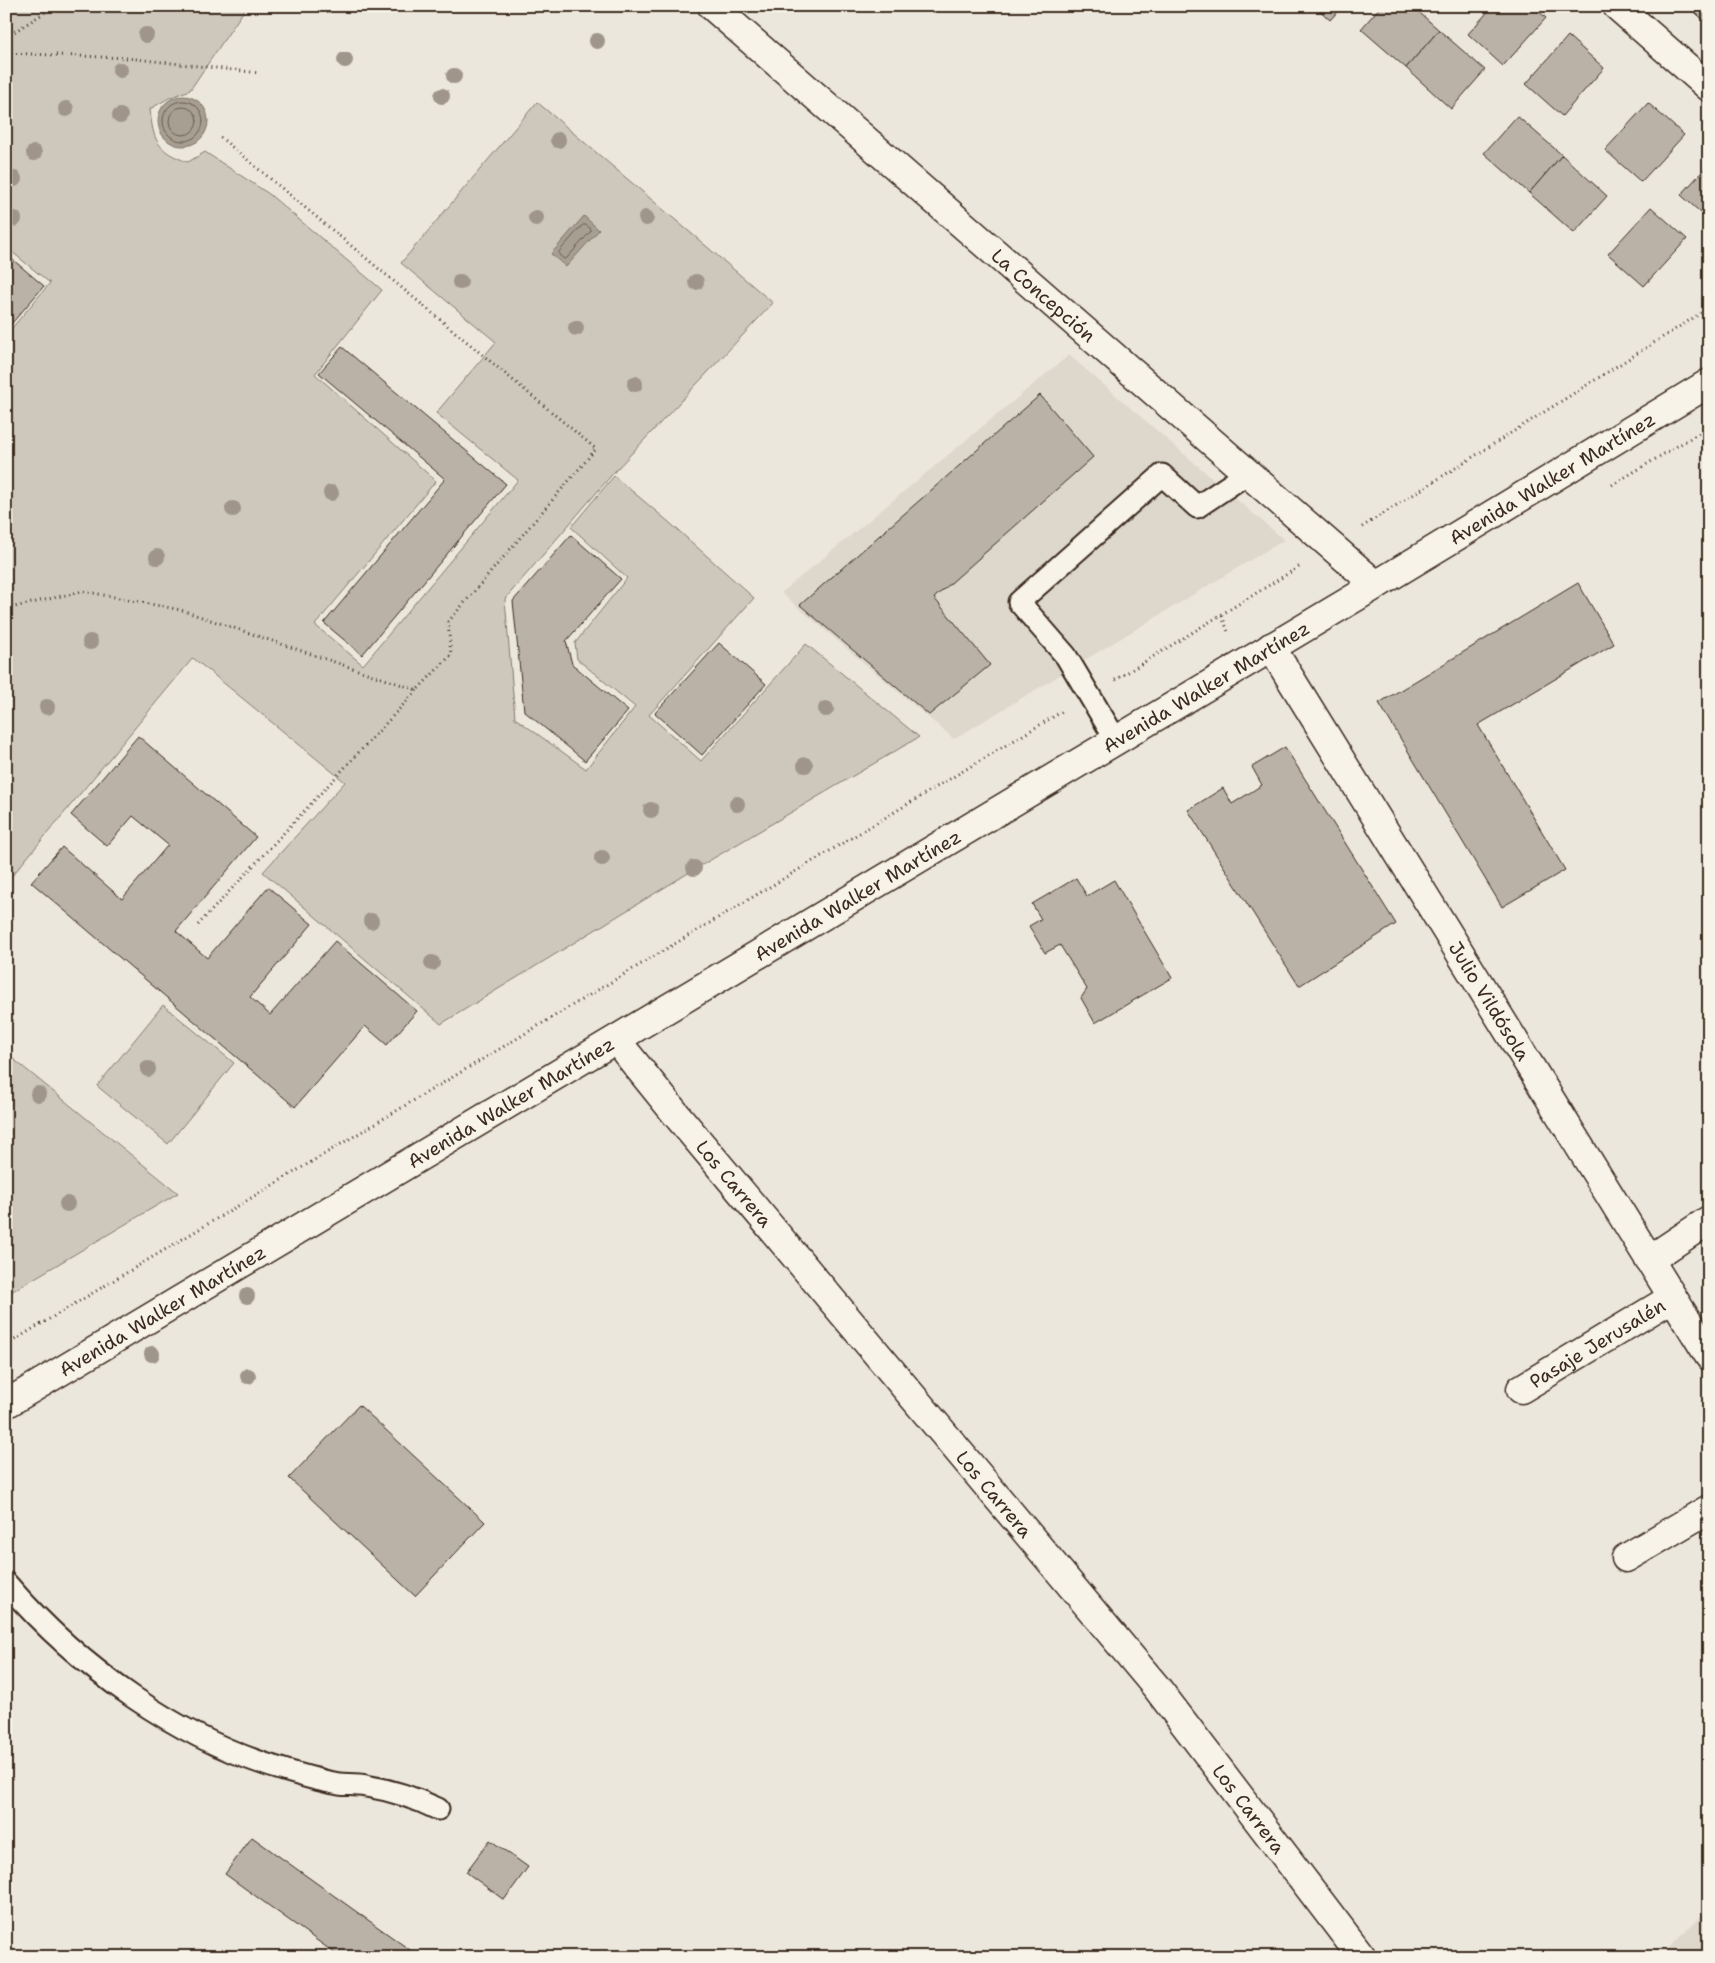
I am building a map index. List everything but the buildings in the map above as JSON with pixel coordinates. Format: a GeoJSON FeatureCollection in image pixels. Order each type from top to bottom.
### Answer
{"type":"FeatureCollection","features":[{"type":"Feature","properties":{"kind":"street","name":"La Concepción"},"geometry":{"type":"LineString","coordinates":[[712,6],[1376,585]]}},
{"type":"Feature","properties":{"kind":"street"},"geometry":{"type":"LineString","coordinates":[[1617,6],[1709,87]]}},
{"type":"Feature","properties":{"kind":"street","name":"Avenida Walker Martínez"},"geometry":{"type":"LineString","coordinates":[[6,1404],[1376,585],[1709,383]]}},
{"type":"Feature","properties":{"kind":"street","name":"Julio Vildósola"},"geometry":{"type":"LineString","coordinates":[[1271,647],[1709,1356]]}},
{"type":"Feature","properties":{"kind":"street","name":"Los Carrera"},"geometry":{"type":"LineString","coordinates":[[616,1040],[687,1128],[1157,1688],[1362,1957]]}},
{"type":"Feature","properties":{"kind":"street"},"geometry":{"type":"LineString","coordinates":[[1649,1260],[1709,1220]]}},
{"type":"Feature","properties":{"kind":"street","name":"Pasaje Jerusalén"},"geometry":{"type":"LineString","coordinates":[[1521,1390],[1672,1298]]}},
{"type":"Feature","properties":{"kind":"street"},"geometry":{"type":"LineString","coordinates":[[1626,1558],[1709,1509]]}},
{"type":"Feature","properties":{"kind":"lane"},"geometry":{"type":"LineString","coordinates":[[1116,740],[1066,656],[1019,602],[1162,475],[1197,507],[1248,473]]}},
{"type":"Feature","properties":{"kind":"lane"},"geometry":{"type":"LineString","coordinates":[[6,1583],[58,1637],[99,1671],[143,1702],[189,1730],[237,1753],[287,1771],[338,1784],[365,1785],[391,1791],[415,1798],[438,1808]]}},
{"type":"Feature","properties":{"kind":"path"},"geometry":{"type":"LineString","coordinates":[[6,37],[55,6]]}},
{"type":"Feature","properties":{"kind":"path"},"geometry":{"type":"LineString","coordinates":[[6,53],[127,58],[260,73]]}},
{"type":"Feature","properties":{"kind":"path"},"geometry":{"type":"LineString","coordinates":[[198,925],[451,655],[448,622],[596,449],[220,137]]}},
{"type":"Feature","properties":{"kind":"path"},"geometry":{"type":"LineString","coordinates":[[6,1344],[1222,616],[1709,308]]}},
{"type":"Feature","properties":{"kind":"path"},"geometry":{"type":"LineString","coordinates":[[6,609],[83,591],[181,610],[417,690]]}},
{"type":"Feature","properties":{"kind":"shaded area"},"geometry":{"type":"Polygon","coordinates":[[[6,6],[247,6],[190,90],[169,98],[150,109],[153,129],[158,143],[169,154],[188,162],[205,152],[269,194],[382,290],[315,374],[436,481],[315,625],[363,665],[518,480],[436,413],[496,342],[401,263],[537,102],[773,303],[616,470],[505,599],[515,718],[586,769],[635,707],[577,659],[575,643],[627,578],[571,527],[614,476],[754,598],[649,715],[701,761],[806,644],[919,737],[685,875],[441,1024],[263,872],[345,782],[193,658],[6,883],[6,335],[50,283],[6,247],[6,6]]]}},
{"type":"Feature","properties":{"kind":"shaded area"},"geometry":{"type":"Polygon","coordinates":[[[1069,355],[1284,540],[954,739],[781,593],[1069,355]]]}},
{"type":"Feature","properties":{"kind":"shaded area"},"geometry":{"type":"Polygon","coordinates":[[[163,1005],[234,1063],[168,1144],[97,1086],[163,1005]]]}},
{"type":"Feature","properties":{"kind":"shaded area"},"geometry":{"type":"Polygon","coordinates":[[[6,1053],[178,1193],[6,1295],[6,1139],[12,1132],[6,1127],[6,1053]]]}},
{"type":"Feature","properties":{"kind":"shaded area"},"geometry":{"type":"Polygon","coordinates":[[[1709,1908],[1709,1957],[1660,1957],[1709,1908]]]}},
{"type":"Feature","properties":{"kind":"water"},"geometry":{"type":"Polygon","coordinates":[[[178,96],[188,96],[201,103],[208,116],[208,126],[201,139],[188,146],[178,146],[169,142],[162,135],[158,126],[158,116],[162,107],[169,100],[178,96]]]}},
{"type":"Feature","properties":{"kind":"water"},"geometry":{"type":"Polygon","coordinates":[[[584,216],[599,230],[566,267],[551,254],[584,216]]]}}]}
